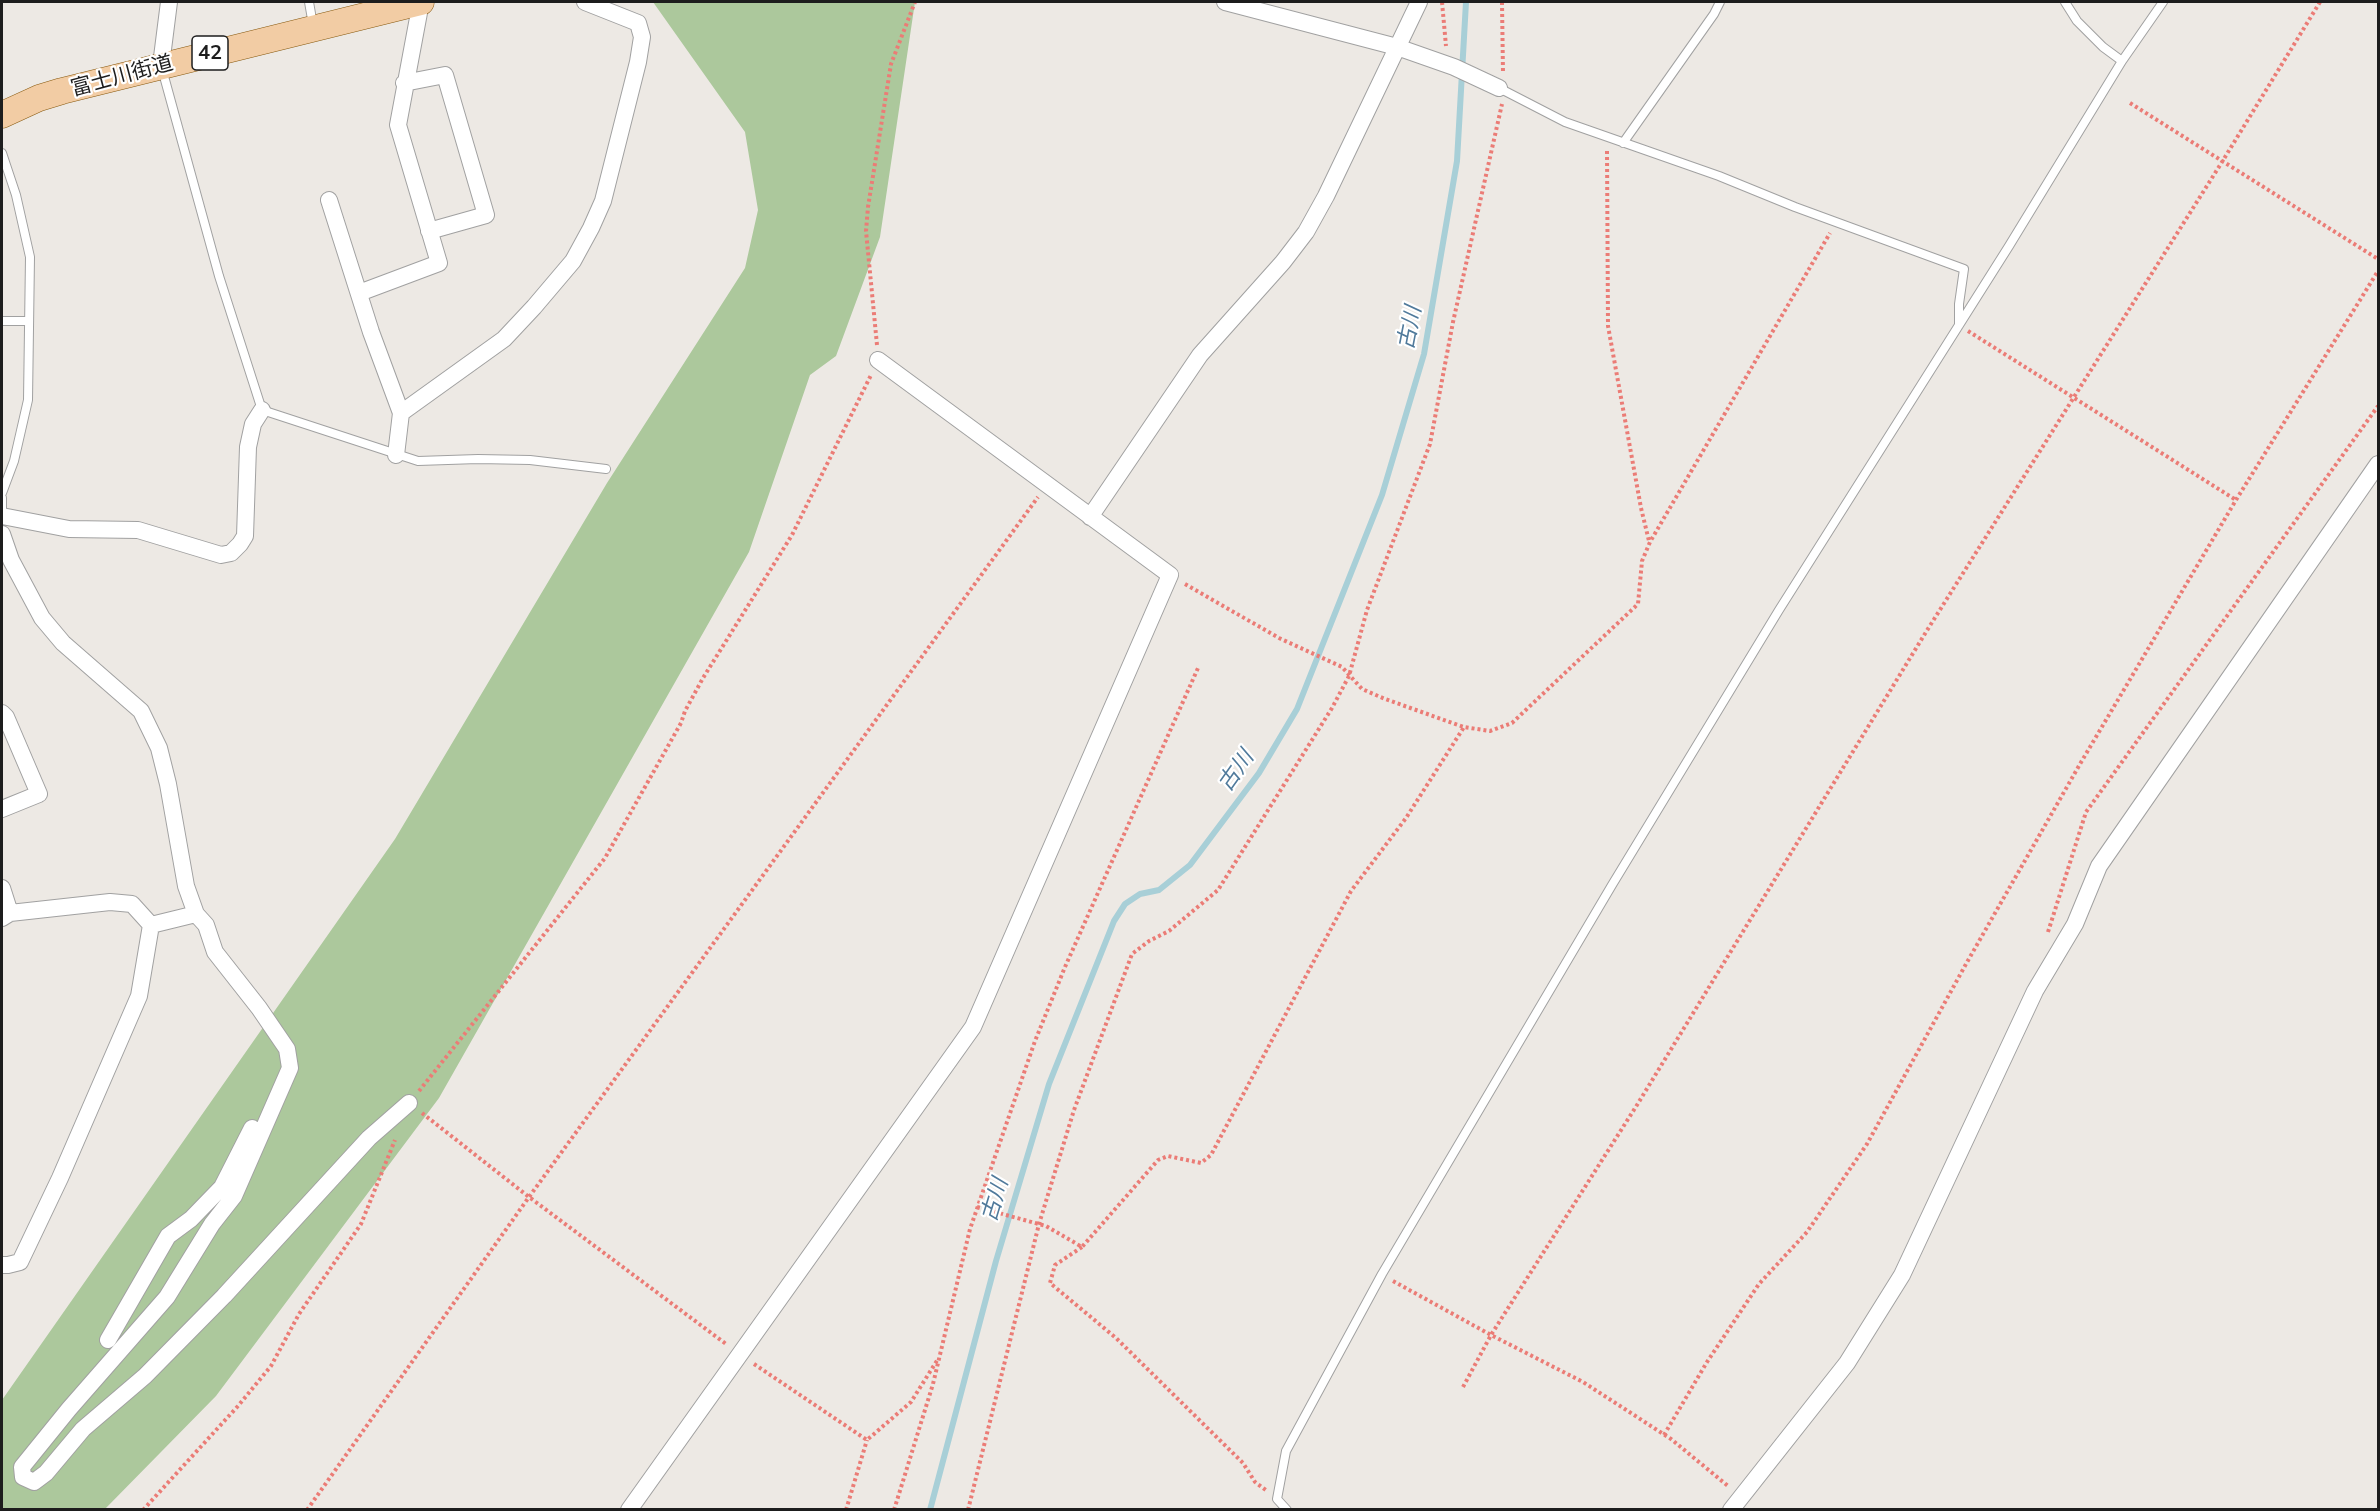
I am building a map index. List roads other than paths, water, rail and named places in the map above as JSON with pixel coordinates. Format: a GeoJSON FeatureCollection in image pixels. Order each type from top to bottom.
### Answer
{"type":"FeatureCollection","features":[{"type":"Feature","properties":{"kind":"main road","name":"富士川街道"},"geometry":{"type":"LineString","coordinates":[[2,115],[62,91],[421,2]]}},
{"type":"Feature","properties":{"kind":"street"},"geometry":{"type":"LineString","coordinates":[[161,65],[169,2]]}},
{"type":"Feature","properties":{"kind":"street"},"geometry":{"type":"LineString","coordinates":[[359,293],[439,263],[398,125],[404,82],[421,2]]}},
{"type":"Feature","properties":{"kind":"street"},"geometry":{"type":"LineString","coordinates":[[401,413],[504,339],[573,261],[591,228],[603,201],[638,62],[642,37],[638,23],[585,2]]}},
{"type":"Feature","properties":{"kind":"street"},"geometry":{"type":"LineString","coordinates":[[1225,2],[1397,47],[1450,66],[1502,90]]}},
{"type":"Feature","properties":{"kind":"street"},"geometry":{"type":"LineString","coordinates":[[1090,517],[1200,355],[1283,262],[1306,232],[1326,196],[1419,2]]}},
{"type":"Feature","properties":{"kind":"street"},"geometry":{"type":"LineString","coordinates":[[404,82],[445,75],[486,215],[429,231]]}},
{"type":"Feature","properties":{"kind":"street"},"geometry":{"type":"LineString","coordinates":[[329,200],[401,413],[396,455]]}},
{"type":"Feature","properties":{"kind":"street"},"geometry":{"type":"LineString","coordinates":[[629,1509],[973,1027],[1170,575],[878,360]]}},
{"type":"Feature","properties":{"kind":"street"},"geometry":{"type":"LineString","coordinates":[[2,515],[69,529],[138,530],[222,555],[231,553],[245,536],[248,447],[253,424],[262,410]]}},
{"type":"Feature","properties":{"kind":"street"},"geometry":{"type":"LineString","coordinates":[[1733,1508],[1847,1363],[1902,1275],[2035,991],[2075,924],[2100,866],[2379,464]]}},
{"type":"Feature","properties":{"kind":"street"},"geometry":{"type":"LineString","coordinates":[[2,534],[11,560],[42,618],[63,643],[141,711],[159,748],[168,784],[186,886],[196,914],[206,925],[215,952],[259,1008],[287,1049],[290,1068],[279,1088],[234,1196],[212,1224],[167,1297],[69,1409],[22,1467],[23,1477],[34,1482],[46,1473],[83,1430],[145,1376],[224,1296],[369,1138],[410,1103]]}},
{"type":"Feature","properties":{"kind":"street"},"geometry":{"type":"LineString","coordinates":[[2,713],[6,717],[39,794],[2,808]]}},
{"type":"Feature","properties":{"kind":"street"},"geometry":{"type":"LineString","coordinates":[[2,888],[6,915],[110,902],[132,904],[151,925]]}},
{"type":"Feature","properties":{"kind":"street"},"geometry":{"type":"LineString","coordinates":[[151,925],[196,914]]}},
{"type":"Feature","properties":{"kind":"street"},"geometry":{"type":"LineString","coordinates":[[2,1265],[20,1262],[60,1178],[139,996],[151,925]]}},
{"type":"Feature","properties":{"kind":"street"},"geometry":{"type":"LineString","coordinates":[[108,1340],[168,1236],[191,1219],[222,1187],[260,1112],[279,1088]]}},
{"type":"Feature","properties":{"kind":"lane"},"geometry":{"type":"LineString","coordinates":[[309,2],[314,28]]}},
{"type":"Feature","properties":{"kind":"lane"},"geometry":{"type":"LineString","coordinates":[[1623,144],[1714,14],[1720,2]]}},
{"type":"Feature","properties":{"kind":"lane"},"geometry":{"type":"LineString","coordinates":[[2065,2],[2077,21],[2103,47],[2122,61]]}},
{"type":"Feature","properties":{"kind":"lane"},"geometry":{"type":"LineString","coordinates":[[1287,1509],[1277,1499],[1286,1452],[1382,1274],[1612,885],[1779,610],[2122,61],[2163,2]]}},
{"type":"Feature","properties":{"kind":"lane"},"geometry":{"type":"LineString","coordinates":[[161,65],[219,276],[262,410],[418,461],[530,460],[606,469]]}},
{"type":"Feature","properties":{"kind":"lane"},"geometry":{"type":"LineString","coordinates":[[1502,90],[1565,122],[1719,176],[1964,269],[1959,304],[1959,325]]}},
{"type":"Feature","properties":{"kind":"lane"},"geometry":{"type":"LineString","coordinates":[[2,153],[16,195],[30,257],[28,400],[14,461],[2,493]]}},
{"type":"Feature","properties":{"kind":"lane"},"geometry":{"type":"LineString","coordinates":[[2,321],[28,321]]}},
{"type":"Feature","properties":{"kind":"lane"},"geometry":{"type":"LineString","coordinates":[[2,498],[2,515]]}},
{"type":"Feature","properties":{"kind":"waterway","name":"古川"},"geometry":{"type":"LineString","coordinates":[[930,1510],[996,1261],[1049,1084],[1114,921],[1125,904],[1140,894],[1159,890],[1190,865],[1259,773],[1297,709],[1382,495],[1424,354],[1457,161],[1466,2]]}}]}
